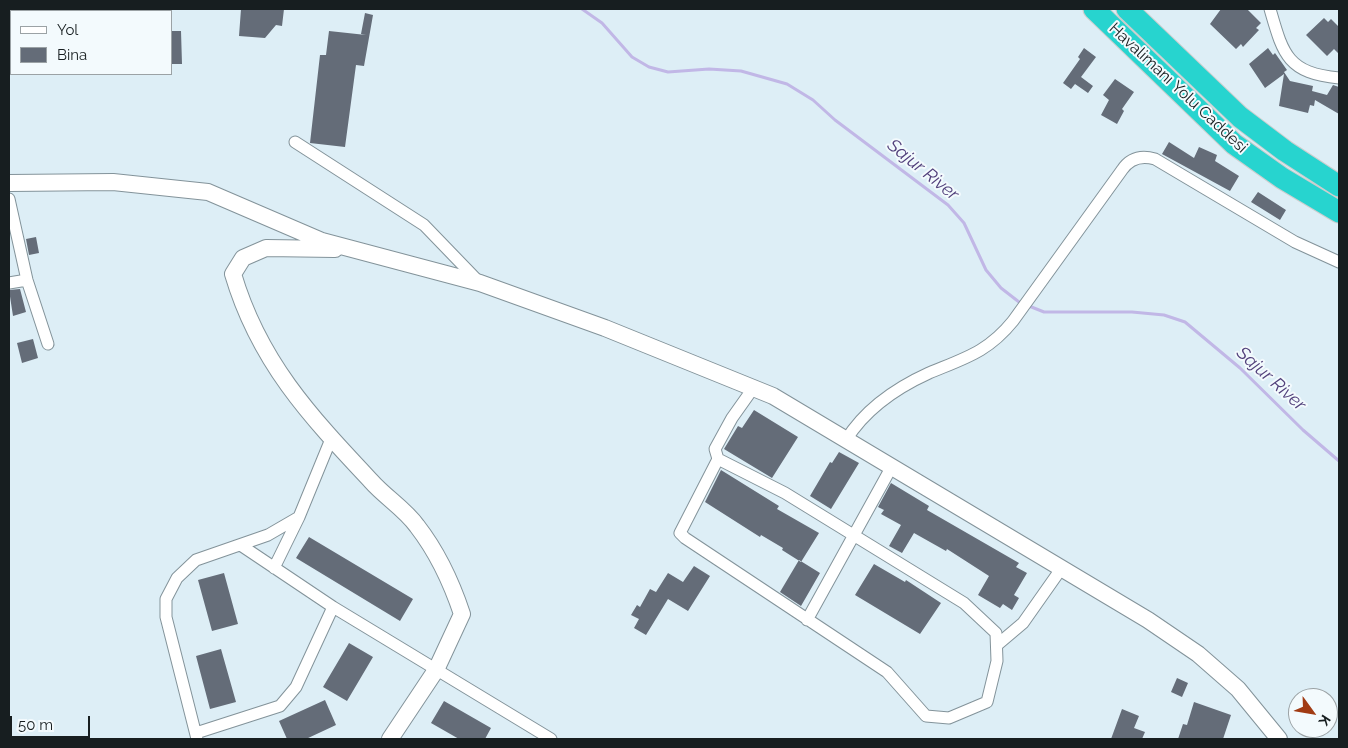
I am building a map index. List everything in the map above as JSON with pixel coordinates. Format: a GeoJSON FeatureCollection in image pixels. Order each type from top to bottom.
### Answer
{"type":"FeatureCollection","features":[{"type":"Feature","properties":{"kind":"highway","name":"Havalimanı Yolu Caddesi"},"geometry":{"type":"LineString","coordinates":[[1094,9],[1234,144],[1282,178],[1339,212]]}},
{"type":"Feature","properties":{"kind":"highway","name":"Havalimanı Yolu Caddesi"},"geometry":{"type":"LineString","coordinates":[[1127,9],[1240,117],[1339,186]]}},
{"type":"Feature","properties":{"kind":"street"},"geometry":{"type":"LineString","coordinates":[[1270,9],[1284,52],[1296,63],[1313,74],[1339,78]]}},
{"type":"Feature","properties":{"kind":"street"},"geometry":{"type":"LineString","coordinates":[[295,142],[424,225],[480,282]]}},
{"type":"Feature","properties":{"kind":"street"},"geometry":{"type":"LineString","coordinates":[[846,440],[862,418],[878,403],[916,380],[978,353],[997,339],[1013,321],[1125,165],[1134,159],[1144,157],[1155,158],[1295,242],[1339,262]]}},
{"type":"Feature","properties":{"kind":"street"},"geometry":{"type":"LineString","coordinates":[[9,183],[113,182],[208,192],[322,241],[480,282],[605,328],[754,387],[1148,620],[1198,654],[1238,689],[1279,739]]}},
{"type":"Feature","properties":{"kind":"street"},"geometry":{"type":"LineString","coordinates":[[9,199],[27,280],[48,344]]}},
{"type":"Feature","properties":{"kind":"street"},"geometry":{"type":"LineString","coordinates":[[350,248],[318,250],[266,248],[243,258],[234,274],[248,315],[280,375],[332,439],[374,485],[417,525],[450,577],[462,614],[436,670],[390,739]]}},
{"type":"Feature","properties":{"kind":"street"},"geometry":{"type":"LineString","coordinates":[[9,283],[27,280]]}},
{"type":"Feature","properties":{"kind":"street"},"geometry":{"type":"LineString","coordinates":[[718,459],[785,493],[964,603],[996,633],[998,661],[987,702],[950,718],[926,716],[887,672],[680,533],[718,459],[716,449],[732,418],[754,387]]}},
{"type":"Feature","properties":{"kind":"street"},"geometry":{"type":"LineString","coordinates":[[274,568],[332,439]]}},
{"type":"Feature","properties":{"kind":"street"},"geometry":{"type":"LineString","coordinates":[[807,620],[856,536],[891,468]]}},
{"type":"Feature","properties":{"kind":"street"},"geometry":{"type":"LineString","coordinates":[[299,516],[268,535],[242,546],[196,560],[177,578],[166,599],[166,617],[196,736],[280,706],[296,687],[333,607]]}},
{"type":"Feature","properties":{"kind":"street"},"geometry":{"type":"LineString","coordinates":[[242,546],[333,607],[551,739]]}},
{"type":"Feature","properties":{"kind":"street"},"geometry":{"type":"LineString","coordinates":[[996,644],[1022,623],[1061,569]]}},
{"type":"Feature","properties":{"kind":"building"},"geometry":{"type":"Polygon","coordinates":[[[241,9],[284,9],[282,26],[276,25],[265,38],[239,36],[241,9]]]}},
{"type":"Feature","properties":{"kind":"building"},"geometry":{"type":"Polygon","coordinates":[[[1221,9],[1247,9],[1261,23],[1256,28],[1259,30],[1243,47],[1241,44],[1236,49],[1210,24],[1221,9]]]}},
{"type":"Feature","properties":{"kind":"building"},"geometry":{"type":"Polygon","coordinates":[[[365,13],[373,15],[364,66],[356,65],[345,147],[310,143],[320,55],[326,55],[329,31],[366,35],[361,34],[365,13]]]}},
{"type":"Feature","properties":{"kind":"building"},"geometry":{"type":"Polygon","coordinates":[[[1324,18],[1328,22],[1331,19],[1339,27],[1339,54],[1334,49],[1327,56],[1306,35],[1324,18]]]}},
{"type":"Feature","properties":{"kind":"building"},"geometry":{"type":"Polygon","coordinates":[[[172,31],[181,31],[182,64],[172,64],[172,31]]]}},
{"type":"Feature","properties":{"kind":"building"},"geometry":{"type":"Polygon","coordinates":[[[1084,48],[1096,57],[1081,77],[1093,86],[1088,93],[1075,84],[1071,89],[1063,83],[1080,59],[1078,57],[1084,48]]]}},
{"type":"Feature","properties":{"kind":"building"},"geometry":{"type":"Polygon","coordinates":[[[1268,48],[1273,55],[1275,53],[1287,70],[1284,72],[1290,81],[1313,86],[1312,91],[1327,95],[1333,85],[1339,87],[1339,114],[1315,100],[1314,106],[1310,105],[1308,113],[1279,106],[1284,74],[1265,88],[1249,64],[1268,48]]]}},
{"type":"Feature","properties":{"kind":"building"},"geometry":{"type":"Polygon","coordinates":[[[1115,79],[1134,92],[1122,109],[1124,111],[1117,124],[1101,115],[1109,100],[1103,95],[1115,79]]]}},
{"type":"Feature","properties":{"kind":"building"},"geometry":{"type":"Polygon","coordinates":[[[1169,142],[1194,158],[1199,147],[1217,155],[1215,161],[1239,176],[1230,191],[1162,154],[1169,142]]]}},
{"type":"Feature","properties":{"kind":"building"},"geometry":{"type":"Polygon","coordinates":[[[1258,192],[1286,210],[1280,220],[1251,202],[1258,192]]]}},
{"type":"Feature","properties":{"kind":"building"},"geometry":{"type":"Polygon","coordinates":[[[36,237],[39,253],[29,255],[26,239],[36,237]]]}},
{"type":"Feature","properties":{"kind":"building"},"geometry":{"type":"Polygon","coordinates":[[[20,289],[26,312],[13,316],[9,290],[20,289]]]}},
{"type":"Feature","properties":{"kind":"building"},"geometry":{"type":"Polygon","coordinates":[[[33,339],[38,358],[22,363],[17,343],[33,339]]]}},
{"type":"Feature","properties":{"kind":"building"},"geometry":{"type":"Polygon","coordinates":[[[754,410],[798,437],[772,478],[724,449],[738,426],[742,428],[754,410]]]}},
{"type":"Feature","properties":{"kind":"building"},"geometry":{"type":"Polygon","coordinates":[[[839,452],[859,463],[831,509],[810,496],[830,462],[832,463],[839,452]]]}},
{"type":"Feature","properties":{"kind":"building"},"geometry":{"type":"Polygon","coordinates":[[[721,470],[779,506],[777,509],[819,533],[801,562],[782,550],[783,548],[761,535],[760,537],[705,502],[721,470]]]}},
{"type":"Feature","properties":{"kind":"building"},"geometry":{"type":"Polygon","coordinates":[[[891,483],[929,506],[927,510],[1019,563],[1016,567],[1027,573],[1014,595],[1019,598],[1012,610],[1003,604],[1000,608],[978,595],[989,576],[947,549],[946,551],[914,533],[902,553],[889,546],[901,525],[881,514],[884,510],[878,507],[891,483]]]}},
{"type":"Feature","properties":{"kind":"building"},"geometry":{"type":"Polygon","coordinates":[[[309,537],[413,599],[400,621],[296,558],[309,537]]]}},
{"type":"Feature","properties":{"kind":"building"},"geometry":{"type":"Polygon","coordinates":[[[799,560],[820,573],[801,606],[780,592],[799,560]]]}},
{"type":"Feature","properties":{"kind":"building"},"geometry":{"type":"Polygon","coordinates":[[[874,564],[905,582],[906,580],[941,603],[920,634],[855,595],[874,564]]]}},
{"type":"Feature","properties":{"kind":"building"},"geometry":{"type":"Polygon","coordinates":[[[694,566],[710,576],[688,611],[668,599],[646,635],[634,628],[639,619],[631,615],[637,605],[640,607],[650,589],[656,592],[668,573],[683,582],[694,566]]]}},
{"type":"Feature","properties":{"kind":"building"},"geometry":{"type":"Polygon","coordinates":[[[224,573],[238,624],[212,631],[198,580],[224,573]]]}},
{"type":"Feature","properties":{"kind":"building"},"geometry":{"type":"Polygon","coordinates":[[[349,643],[373,657],[347,701],[323,687],[349,643]]]}},
{"type":"Feature","properties":{"kind":"building"},"geometry":{"type":"Polygon","coordinates":[[[221,649],[236,702],[210,709],[196,656],[221,649]]]}},
{"type":"Feature","properties":{"kind":"building"},"geometry":{"type":"Polygon","coordinates":[[[1177,678],[1188,683],[1182,697],[1171,692],[1177,678]]]}},
{"type":"Feature","properties":{"kind":"building"},"geometry":{"type":"Polygon","coordinates":[[[325,700],[336,725],[306,739],[287,739],[279,721],[325,700]]]}},
{"type":"Feature","properties":{"kind":"building"},"geometry":{"type":"Polygon","coordinates":[[[444,701],[491,728],[485,739],[459,739],[431,723],[444,701]]]}},
{"type":"Feature","properties":{"kind":"building"},"geometry":{"type":"Polygon","coordinates":[[[1194,702],[1231,715],[1223,739],[1178,739],[1183,724],[1187,725],[1194,702]]]}},
{"type":"Feature","properties":{"kind":"building"},"geometry":{"type":"Polygon","coordinates":[[[1122,709],[1139,716],[1134,728],[1145,732],[1142,739],[1111,739],[1122,709]]]}},
{"type":"Feature","properties":{"kind":"waterway","name":"Sajur River"},"geometry":{"type":"LineString","coordinates":[[582,9],[602,23],[632,57],[649,67],[668,72],[709,69],[741,71],[787,84],[813,100],[835,120],[948,205],[964,223],[986,270],[1001,288],[1019,302],[1044,312],[1132,312],[1164,315],[1185,322],[1240,368],[1303,430],[1339,461]]}}]}
